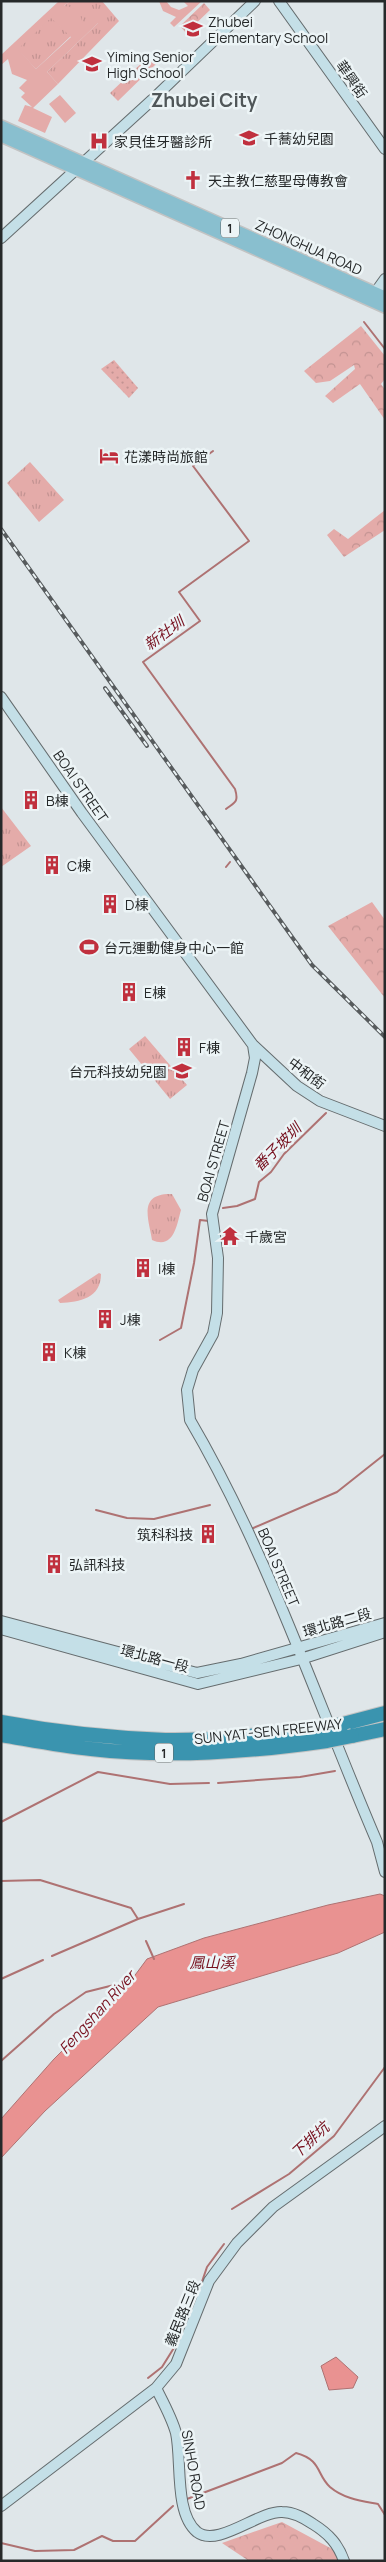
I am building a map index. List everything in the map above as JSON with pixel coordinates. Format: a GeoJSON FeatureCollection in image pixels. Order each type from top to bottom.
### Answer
{"type":"FeatureCollection","features":[{"type":"Feature","properties":{"kind":"highway","name":"SUN YAT-SEN FREEWAY"},"geometry":{"type":"LineString","coordinates":[[1,1722],[79,1733],[166,1740],[235,1737],[322,1728],[385,1713]]}},
{"type":"Feature","properties":{"kind":"highway","name":"SUN YAT-SEN FREEWAY"},"geometry":{"type":"LineString","coordinates":[[1,1735],[91,1749],[162,1753],[222,1753],[327,1741],[385,1729]]}},
{"type":"Feature","properties":{"kind":"main road","name":"ZHONGHUA ROAD"},"geometry":{"type":"LineString","coordinates":[[1,126],[81,167],[385,307]]}},
{"type":"Feature","properties":{"kind":"main road","name":"ZHONGHUA ROAD"},"geometry":{"type":"LineString","coordinates":[[1,136],[81,167],[380,295]]}},
{"type":"Feature","properties":{"kind":"street"},"geometry":{"type":"LineString","coordinates":[[1,238],[81,167],[254,1]]}},
{"type":"Feature","properties":{"kind":"street","name":"華興街"},"geometry":{"type":"LineString","coordinates":[[280,1],[385,149]]}},
{"type":"Feature","properties":{"kind":"street"},"geometry":{"type":"LineString","coordinates":[[380,295],[385,279]]}},
{"type":"Feature","properties":{"kind":"street","name":"BOAI STREET"},"geometry":{"type":"LineString","coordinates":[[1,698],[82,813],[253,1045],[255,1058],[252,1073],[212,1214],[218,1258],[217,1313],[213,1334],[193,1370],[186,1400],[190,1420],[250,1534],[379,1848],[385,1872]]}},
{"type":"Feature","properties":{"kind":"street","name":"中和街"},"geometry":{"type":"LineString","coordinates":[[253,1045],[297,1086],[320,1100],[385,1126]]}},
{"type":"Feature","properties":{"kind":"street","name":"環北路一段"},"geometry":{"type":"LineString","coordinates":[[1,1621],[197,1673],[298,1648]]}},
{"type":"Feature","properties":{"kind":"street","name":"環北路二段"},"geometry":{"type":"LineString","coordinates":[[298,1648],[385,1623]]}},
{"type":"Feature","properties":{"kind":"street","name":"環北路一段"},"geometry":{"type":"LineString","coordinates":[[1,1629],[198,1684],[301,1659]]}},
{"type":"Feature","properties":{"kind":"street","name":"環北路二段"},"geometry":{"type":"LineString","coordinates":[[301,1659],[385,1632]]}},
{"type":"Feature","properties":{"kind":"street","name":"義民路三段"},"geometry":{"type":"LineString","coordinates":[[1,2506],[156,2388],[176,2364],[209,2281],[237,2243],[273,2207],[385,2126]]}},
{"type":"Feature","properties":{"kind":"street","name":"SINHO ROAD"},"geometry":{"type":"LineString","coordinates":[[156,2388],[176,2432],[183,2503],[190,2524],[198,2532],[208,2537],[218,2536],[268,2513],[284,2511],[300,2515],[324,2531],[339,2546],[344,2561]]}},
{"type":"Feature","properties":{"kind":"green space"},"geometry":{"type":"Polygon","coordinates":[[[59,1],[70,1],[64,6],[75,9],[78,12],[83,26],[93,17],[98,23],[47,72],[58,84],[33,108],[52,117],[45,133],[18,121],[25,105],[32,107],[21,97],[25,93],[19,88],[27,80],[12,74],[8,59],[1,65],[1,55],[59,1]],[[51,18],[18,49],[36,69],[71,37],[51,18]]]}},
{"type":"Feature","properties":{"kind":"green space"},"geometry":{"type":"Polygon","coordinates":[[[70,1],[102,1],[119,21],[58,84],[47,72],[98,23],[83,27],[63,7],[70,1]]]}},
{"type":"Feature","properties":{"kind":"green space"},"geometry":{"type":"Polygon","coordinates":[[[159,1],[166,1],[171,7],[179,10],[188,6],[183,1],[202,1],[174,27],[170,23],[176,17],[163,11],[159,1]]]}},
{"type":"Feature","properties":{"kind":"green space"},"geometry":{"type":"Polygon","coordinates":[[[204,3],[210,10],[186,33],[180,26],[204,3]]]}},
{"type":"Feature","properties":{"kind":"green space"},"geometry":{"type":"Polygon","coordinates":[[[51,17],[71,36],[36,69],[17,49],[51,17]]]}},
{"type":"Feature","properties":{"kind":"green space"},"geometry":{"type":"Polygon","coordinates":[[[149,56],[156,64],[118,101],[110,93],[149,56]]]}},
{"type":"Feature","properties":{"kind":"green space"},"geometry":{"type":"Polygon","coordinates":[[[60,95],[76,113],[65,123],[49,104],[60,95]]]}},
{"type":"Feature","properties":{"kind":"green space"},"geometry":{"type":"Polygon","coordinates":[[[361,326],[385,356],[385,379],[381,384],[385,390],[385,420],[360,384],[333,403],[325,396],[355,369],[354,365],[330,381],[316,383],[304,371],[361,326]]]}},
{"type":"Feature","properties":{"kind":"green space"},"geometry":{"type":"Polygon","coordinates":[[[114,360],[138,388],[129,398],[101,369],[114,360]]]}},
{"type":"Feature","properties":{"kind":"green space"},"geometry":{"type":"Polygon","coordinates":[[[30,462],[64,500],[39,522],[7,483],[30,462]]]}},
{"type":"Feature","properties":{"kind":"green space"},"geometry":{"type":"Polygon","coordinates":[[[385,510],[385,530],[344,557],[327,535],[334,529],[348,539],[385,510]]]}},
{"type":"Feature","properties":{"kind":"green space"},"geometry":{"type":"Polygon","coordinates":[[[1,807],[31,846],[1,867],[1,807]]]}},
{"type":"Feature","properties":{"kind":"green space"},"geometry":{"type":"Polygon","coordinates":[[[372,902],[385,920],[385,998],[328,926],[372,902]]]}},
{"type":"Feature","properties":{"kind":"green space"},"geometry":{"type":"Polygon","coordinates":[[[145,1036],[187,1085],[170,1099],[129,1049],[145,1036]]]}},
{"type":"Feature","properties":{"kind":"green space"},"geometry":{"type":"Polygon","coordinates":[[[172,1194],[181,1210],[176,1228],[170,1239],[165,1242],[152,1240],[148,1216],[150,1203],[154,1198],[161,1195],[172,1194]]]}},
{"type":"Feature","properties":{"kind":"green space"},"geometry":{"type":"Polygon","coordinates":[[[99,1273],[101,1274],[100,1282],[97,1289],[88,1297],[82,1300],[60,1303],[58,1300],[99,1273]]]}},
{"type":"Feature","properties":{"kind":"green space"},"geometry":{"type":"Polygon","coordinates":[[[282,2522],[334,2550],[339,2561],[249,2561],[222,2543],[282,2522]]]}},
{"type":"Feature","properties":{"kind":"water","name":"鳳山溪"},"geometry":{"type":"Polygon","coordinates":[[[380,1894],[385,1896],[385,1932],[338,1953],[158,2007],[45,2111],[1,2158],[1,2119],[54,2059],[127,1986],[147,1959],[204,1938],[328,1905],[380,1894]]]}},
{"type":"Feature","properties":{"kind":"water"},"geometry":{"type":"Polygon","coordinates":[[[336,2357],[358,2377],[353,2388],[329,2390],[321,2366],[336,2357]]]}},
{"type":"Feature","properties":{"kind":"waterway","name":"新社圳"},"geometry":{"type":"LineString","coordinates":[[364,322],[385,349]]}},
{"type":"Feature","properties":{"kind":"waterway","name":"新社圳"},"geometry":{"type":"LineString","coordinates":[[213,451],[193,466],[249,541],[179,592],[200,621],[143,662],[235,789],[237,797],[234,803],[226,809]]}},
{"type":"Feature","properties":{"kind":"waterway","name":"新社圳"},"geometry":{"type":"LineString","coordinates":[[226,867],[230,862]]}},
{"type":"Feature","properties":{"kind":"waterway","name":"番子坡圳"},"geometry":{"type":"LineString","coordinates":[[223,1208],[237,1206],[255,1199],[259,1182],[271,1172],[284,1154],[326,1113]]}},
{"type":"Feature","properties":{"kind":"waterway","name":"番子坡圳"},"geometry":{"type":"LineString","coordinates":[[160,1340],[181,1328],[194,1263],[200,1220],[209,1221]]}},
{"type":"Feature","properties":{"kind":"waterway"},"geometry":{"type":"LineString","coordinates":[[251,1529],[337,1492],[385,1454]]}},
{"type":"Feature","properties":{"kind":"waterway"},"geometry":{"type":"LineString","coordinates":[[96,1510],[127,1518],[154,1519],[210,1505]]}},
{"type":"Feature","properties":{"kind":"waterway"},"geometry":{"type":"LineString","coordinates":[[218,1783],[300,1777],[335,1771]]}},
{"type":"Feature","properties":{"kind":"waterway"},"geometry":{"type":"LineString","coordinates":[[1,1822],[98,1772],[170,1784],[209,1783]]}},
{"type":"Feature","properties":{"kind":"waterway"},"geometry":{"type":"LineString","coordinates":[[1,1881],[40,1880],[131,1908],[138,1919]]}},
{"type":"Feature","properties":{"kind":"waterway"},"geometry":{"type":"LineString","coordinates":[[52,1956],[138,1919],[184,1904]]}},
{"type":"Feature","properties":{"kind":"waterway"},"geometry":{"type":"LineString","coordinates":[[146,1941],[154,1959]]}},
{"type":"Feature","properties":{"kind":"waterway"},"geometry":{"type":"LineString","coordinates":[[1,1979],[43,1960]]}},
{"type":"Feature","properties":{"kind":"waterway","name":"Fengshan River"},"geometry":{"type":"LineString","coordinates":[[1,2061],[54,2014],[86,1992],[130,1981]]}},
{"type":"Feature","properties":{"kind":"waterway","name":"下排坑"},"geometry":{"type":"LineString","coordinates":[[232,2209],[289,2174],[334,2136],[385,2067]]}},
{"type":"Feature","properties":{"kind":"waterway","name":"下排坑"},"geometry":{"type":"LineString","coordinates":[[193,2308],[207,2267],[224,2244]]}},
{"type":"Feature","properties":{"kind":"waterway","name":"下排坑"},"geometry":{"type":"LineString","coordinates":[[148,2378],[162,2367],[182,2335]]}},
{"type":"Feature","properties":{"kind":"waterway"},"geometry":{"type":"LineString","coordinates":[[187,2499],[282,2463],[296,2453],[310,2459],[326,2482],[335,2491],[353,2499],[378,2504],[385,2515]]}},
{"type":"Feature","properties":{"kind":"waterway"},"geometry":{"type":"LineString","coordinates":[[1,2543],[35,2551],[74,2550],[102,2536],[113,2541],[135,2541],[173,2506]]}},
{"type":"Feature","properties":{"kind":"railway"},"geometry":{"type":"LineString","coordinates":[[1,529],[312,965],[385,1037]]}},
{"type":"Feature","properties":{"kind":"railway"},"geometry":{"type":"LineString","coordinates":[[105,688],[147,746]]}},
{"type":"Feature","properties":{"kind":"place","name":"Zhubei Elementary School"},"geometry":{"type":"Point","coordinates":[193,29]}},
{"type":"Feature","properties":{"kind":"place","name":"Yiming Senior High School"},"geometry":{"type":"Point","coordinates":[92,64]}},
{"type":"Feature","properties":{"kind":"place","name":"千蕎幼兒園"},"geometry":{"type":"Point","coordinates":[249,138]}},
{"type":"Feature","properties":{"kind":"place","name":"家貝佳牙醫診所"},"geometry":{"type":"Point","coordinates":[99,141]}},
{"type":"Feature","properties":{"kind":"place","name":"天主教仁慈聖母傳教會"},"geometry":{"type":"Point","coordinates":[193,180]}},
{"type":"Feature","properties":{"kind":"place","name":"花漾時尚旅館"},"geometry":{"type":"Point","coordinates":[109,456]}},
{"type":"Feature","properties":{"kind":"place","name":"B棟"},"geometry":{"type":"Point","coordinates":[31,800]}},
{"type":"Feature","properties":{"kind":"place","name":"C棟"},"geometry":{"type":"Point","coordinates":[52,865]}},
{"type":"Feature","properties":{"kind":"place","name":"D棟"},"geometry":{"type":"Point","coordinates":[110,904]}},
{"type":"Feature","properties":{"kind":"place","name":"台元運動健身中心一館"},"geometry":{"type":"Point","coordinates":[89,947]}},
{"type":"Feature","properties":{"kind":"place","name":"E棟"},"geometry":{"type":"Point","coordinates":[129,992]}},
{"type":"Feature","properties":{"kind":"place","name":"F棟"},"geometry":{"type":"Point","coordinates":[184,1047]}},
{"type":"Feature","properties":{"kind":"place","name":"台元科技幼兒園"},"geometry":{"type":"Point","coordinates":[182,1071]}},
{"type":"Feature","properties":{"kind":"place","name":"千歲宮"},"geometry":{"type":"Point","coordinates":[230,1236]}},
{"type":"Feature","properties":{"kind":"place","name":"I棟"},"geometry":{"type":"Point","coordinates":[143,1268]}},
{"type":"Feature","properties":{"kind":"place","name":"J棟"},"geometry":{"type":"Point","coordinates":[105,1319]}},
{"type":"Feature","properties":{"kind":"place","name":"K棟"},"geometry":{"type":"Point","coordinates":[49,1352]}},
{"type":"Feature","properties":{"kind":"place","name":"筑科科技"},"geometry":{"type":"Point","coordinates":[208,1534]}},
{"type":"Feature","properties":{"kind":"place","name":"弘訊科技"},"geometry":{"type":"Point","coordinates":[54,1564]}},
{"type":"Feature","properties":{"kind":"district","name":"Zhubei City"},"geometry":{"type":"Point","coordinates":[204,100]}}]}
